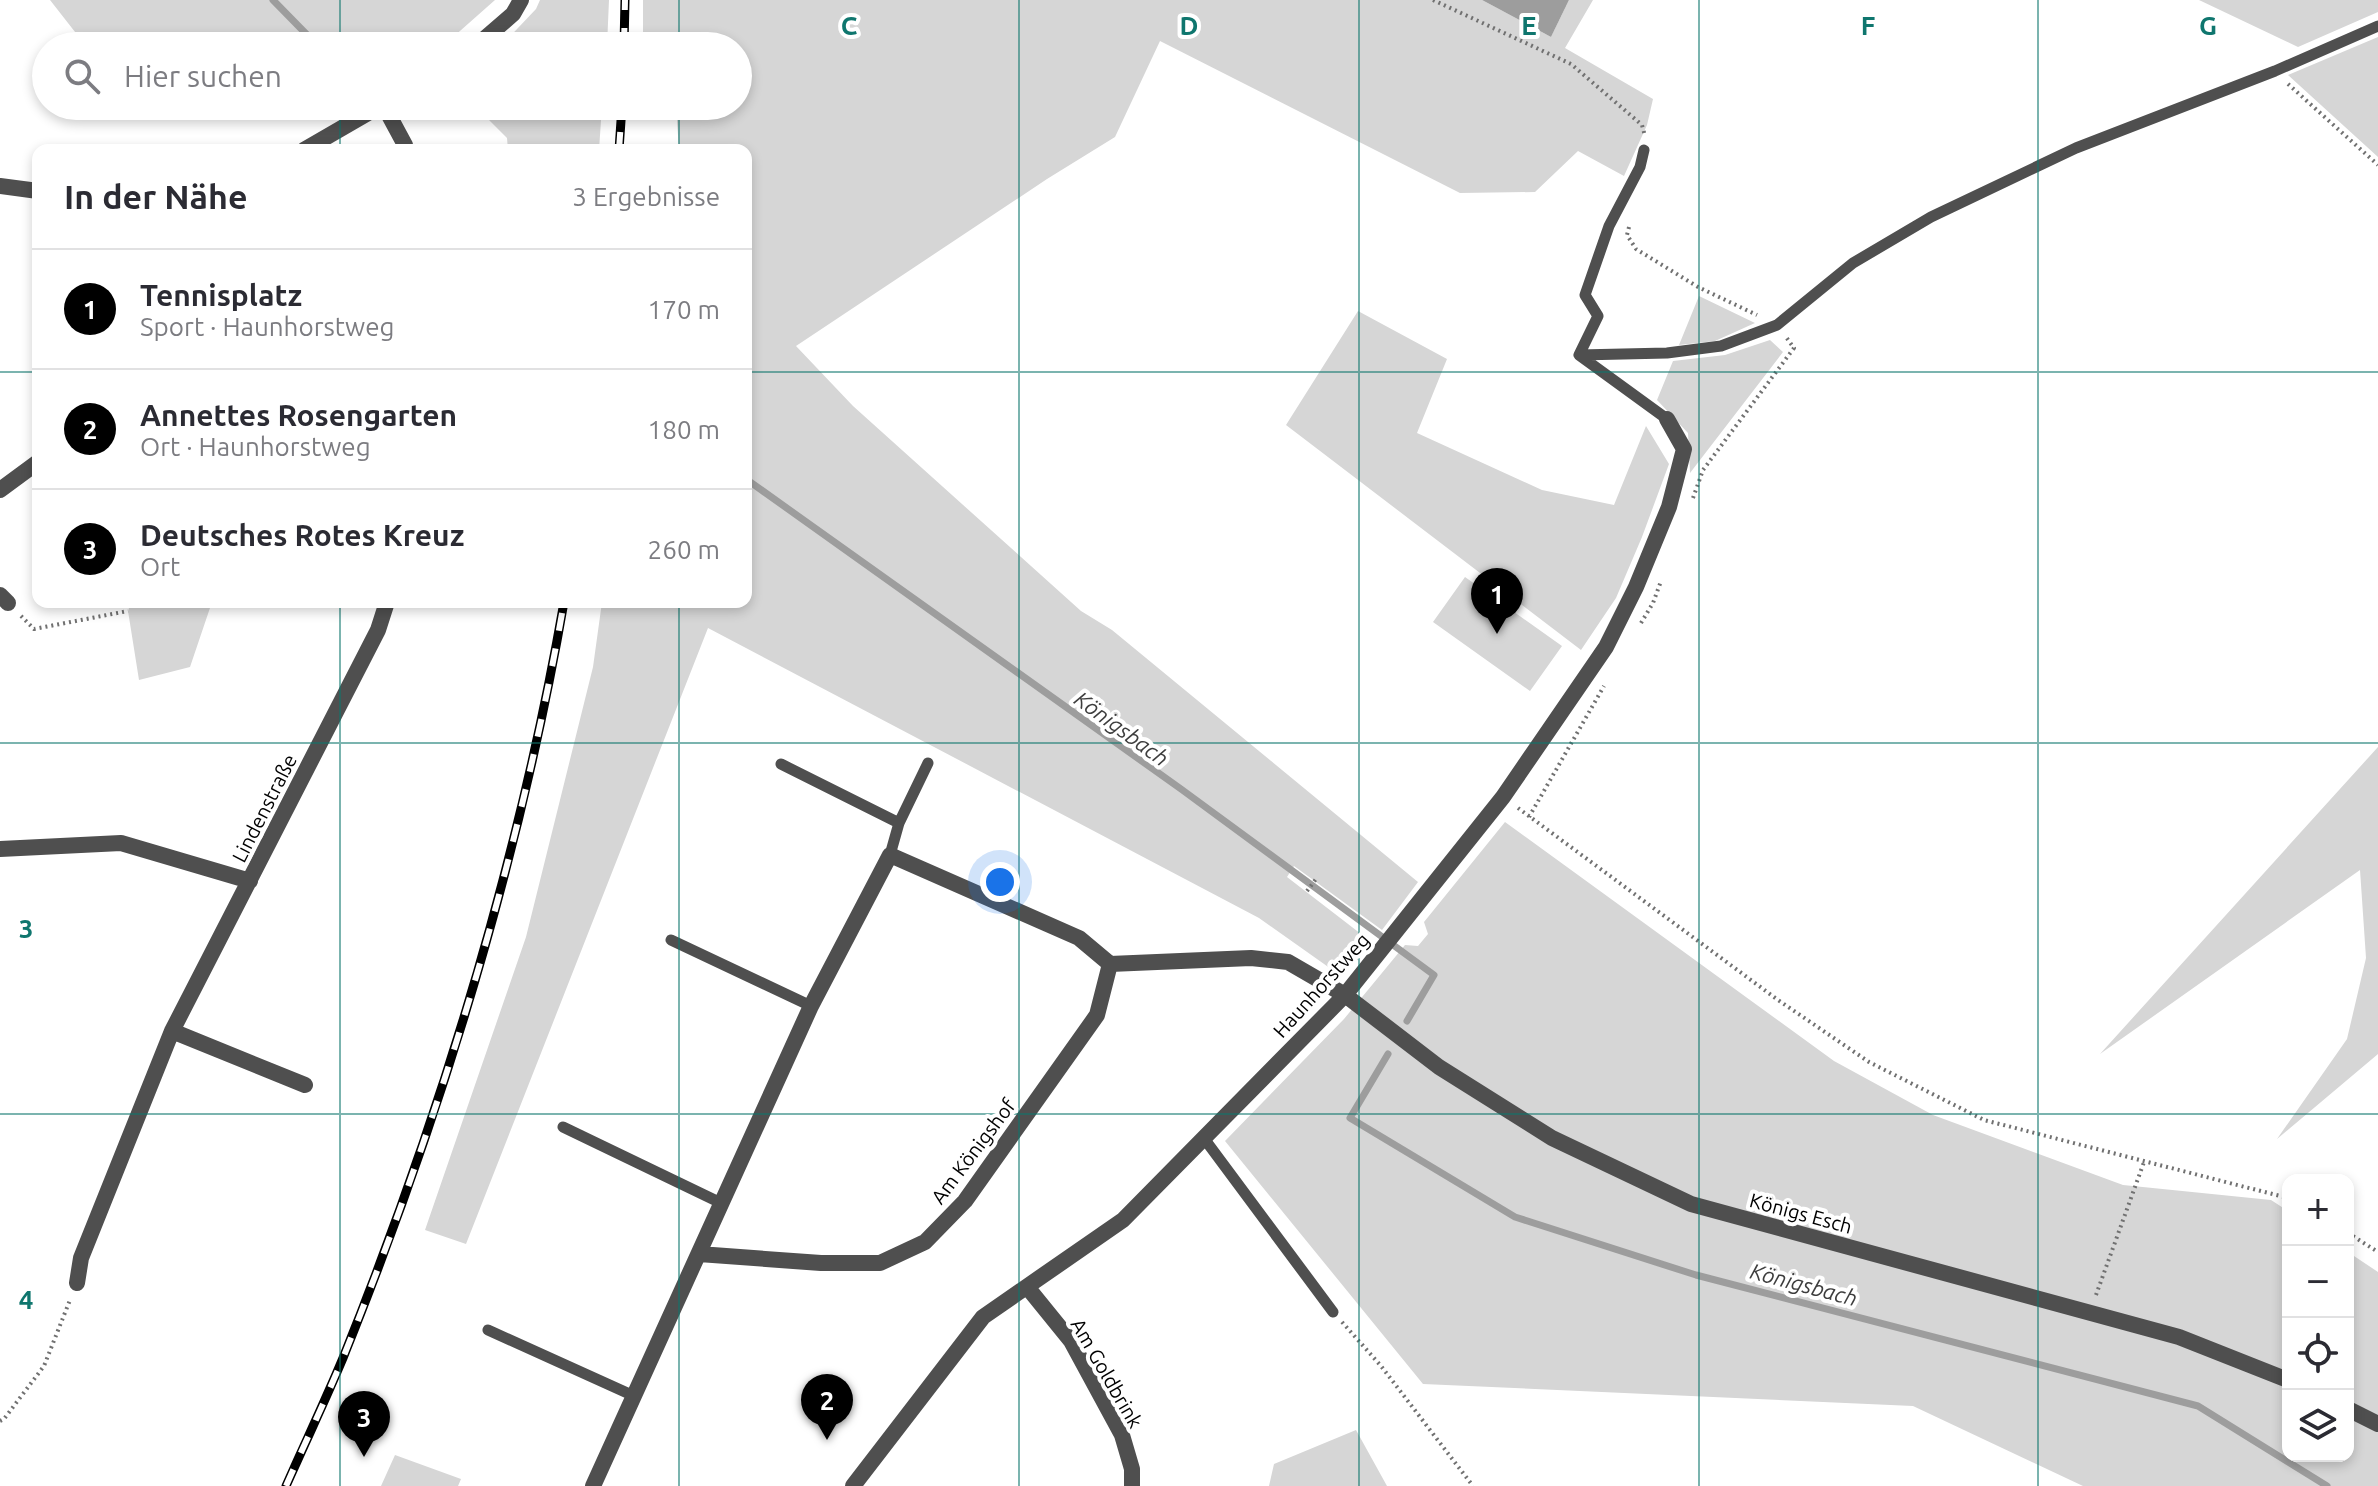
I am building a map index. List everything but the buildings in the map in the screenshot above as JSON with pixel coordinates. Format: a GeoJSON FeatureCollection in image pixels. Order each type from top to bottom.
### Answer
{"type":"FeatureCollection","features":[{"type":"Feature","properties":{"kind":"street"},"geometry":{"type":"LineString","coordinates":[[492,32],[513,14],[521,0]]}},
{"type":"Feature","properties":{"kind":"street"},"geometry":{"type":"LineString","coordinates":[[315,144],[357,120]]}},
{"type":"Feature","properties":{"kind":"street"},"geometry":{"type":"LineString","coordinates":[[390,120],[404,144]]}},
{"type":"Feature","properties":{"kind":"street"},"geometry":{"type":"LineString","coordinates":[[0,186],[32,190]]}},
{"type":"Feature","properties":{"kind":"street","name":"Haunhorstweg"},"geometry":{"type":"LineString","coordinates":[[853,1486],[983,1317],[1123,1220],[1345,995],[1503,797],[1606,647],[1636,587],[1669,507],[1684,449],[1667,419]]}},
{"type":"Feature","properties":{"kind":"street"},"geometry":{"type":"LineString","coordinates":[[0,490],[32,466]]}},
{"type":"Feature","properties":{"kind":"street","name":"Lindenstraße"},"geometry":{"type":"LineString","coordinates":[[77,1283],[81,1258],[172,1031],[378,630],[385,608]]}},
{"type":"Feature","properties":{"kind":"street"},"geometry":{"type":"LineString","coordinates":[[0,849],[121,843],[250,881]]}},
{"type":"Feature","properties":{"kind":"street"},"geometry":{"type":"LineString","coordinates":[[593,1486],[811,1006],[890,855],[1079,938],[1110,964],[1251,958],[1288,962],[1345,995]]}},
{"type":"Feature","properties":{"kind":"street","name":"Am Königshof"},"geometry":{"type":"LineString","coordinates":[[699,1254],[821,1263],[880,1263],[925,1242],[965,1201],[1097,1015],[1110,964]]}},
{"type":"Feature","properties":{"kind":"street","name":"Königs Esch"},"geometry":{"type":"LineString","coordinates":[[1345,995],[1439,1067],[1552,1138],[1691,1204],[2179,1337],[2282,1378]]}},
{"type":"Feature","properties":{"kind":"street"},"geometry":{"type":"LineString","coordinates":[[172,1031],[305,1085]]}},
{"type":"Feature","properties":{"kind":"street","name":"Am Goldbrink"},"geometry":{"type":"LineString","coordinates":[[1028,1288],[1071,1341],[1122,1435],[1132,1469],[1132,1486]]}},
{"type":"Feature","properties":{"kind":"street"},"geometry":{"type":"LineString","coordinates":[[2354,1412],[2378,1424]]}},
{"type":"Feature","properties":{"kind":"lane"},"geometry":{"type":"LineString","coordinates":[[1579,355],[1667,353],[1721,346],[1777,325],[1853,263],[1931,217],[2076,148],[2275,71],[2378,26]]}},
{"type":"Feature","properties":{"kind":"lane"},"geometry":{"type":"LineString","coordinates":[[1579,355],[1598,316],[1585,295],[1609,226],[1640,167],[1646,145]]}},
{"type":"Feature","properties":{"kind":"lane"},"geometry":{"type":"LineString","coordinates":[[1579,355],[1667,419]]}},
{"type":"Feature","properties":{"kind":"lane"},"geometry":{"type":"LineString","coordinates":[[890,855],[899,823],[928,763]]}},
{"type":"Feature","properties":{"kind":"lane"},"geometry":{"type":"LineString","coordinates":[[781,764],[899,823]]}},
{"type":"Feature","properties":{"kind":"lane"},"geometry":{"type":"LineString","coordinates":[[671,940],[811,1006]]}},
{"type":"Feature","properties":{"kind":"lane"},"geometry":{"type":"LineString","coordinates":[[563,1127],[723,1204]]}},
{"type":"Feature","properties":{"kind":"lane"},"geometry":{"type":"LineString","coordinates":[[1203,1137],[1333,1312]]}},
{"type":"Feature","properties":{"kind":"lane"},"geometry":{"type":"LineString","coordinates":[[488,1330],[634,1396]]}},
{"type":"Feature","properties":{"kind":"path"},"geometry":{"type":"LineString","coordinates":[[1433,0],[1571,64],[1642,125],[1646,145]]}},
{"type":"Feature","properties":{"kind":"path"},"geometry":{"type":"LineString","coordinates":[[2275,71],[2378,165]]}},
{"type":"Feature","properties":{"kind":"path"},"geometry":{"type":"LineString","coordinates":[[1630,220],[1627,235],[1636,249],[1698,287],[1777,325]]}},
{"type":"Feature","properties":{"kind":"path"},"geometry":{"type":"LineString","coordinates":[[4,599],[34,629],[128,611]]}},
{"type":"Feature","properties":{"kind":"path"},"geometry":{"type":"LineString","coordinates":[[1503,797],[1778,1000],[1869,1062],[1984,1120],[2282,1196]]}},
{"type":"Feature","properties":{"kind":"path"},"geometry":{"type":"LineString","coordinates":[[1307,891],[1316,879]]}},
{"type":"Feature","properties":{"kind":"path"},"geometry":{"type":"LineString","coordinates":[[2089,1313],[2144,1162]]}},
{"type":"Feature","properties":{"kind":"path"},"geometry":{"type":"LineString","coordinates":[[2354,1237],[2378,1252]]}},
{"type":"Feature","properties":{"kind":"path"},"geometry":{"type":"LineString","coordinates":[[0,1421],[44,1366],[77,1283]]}},
{"type":"Feature","properties":{"kind":"path"},"geometry":{"type":"LineString","coordinates":[[1333,1312],[1381,1366],[1473,1486]]}},
{"type":"Feature","properties":{"kind":"shaded area"},"geometry":{"type":"Polygon","coordinates":[[[50,0],[495,0],[459,32],[75,32],[50,0]]]}},
{"type":"Feature","properties":{"kind":"shaded area"},"geometry":{"type":"Polygon","coordinates":[[[540,0],[609,0],[608,32],[514,32],[536,9],[540,0]]]}},
{"type":"Feature","properties":{"kind":"shaded area"},"geometry":{"type":"Polygon","coordinates":[[[643,0],[1482,0],[1551,37],[1569,0],[1593,0],[1565,48],[1653,99],[1647,125],[1624,176],[1578,151],[1535,192],[1460,193],[1160,41],[1115,137],[796,346],[853,406],[1081,611],[1112,630],[1418,882],[1382,930],[1294,866],[1287,877],[1374,944],[1341,976],[1259,918],[708,628],[466,1244],[425,1230],[526,937],[593,667],[601,608],[752,608],[752,144],[679,144],[677,120],[752,120],[752,32],[643,32],[643,0]]]}},
{"type":"Feature","properties":{"kind":"shaded area"},"geometry":{"type":"Polygon","coordinates":[[[1482,0],[1569,0],[1551,37],[1482,0]]]}},
{"type":"Feature","properties":{"kind":"shaded area"},"geometry":{"type":"Polygon","coordinates":[[[2199,0],[2378,0],[2378,12],[2298,47],[2199,0]]]}},
{"type":"Feature","properties":{"kind":"shaded area"},"geometry":{"type":"Polygon","coordinates":[[[2378,37],[2378,157],[2288,75],[2378,37]]]}},
{"type":"Feature","properties":{"kind":"shaded area"},"geometry":{"type":"Polygon","coordinates":[[[489,120],[601,120],[599,144],[508,144],[507,138],[489,120]]]}},
{"type":"Feature","properties":{"kind":"shaded area"},"geometry":{"type":"Polygon","coordinates":[[[1699,296],[1755,323],[1715,341],[1679,345],[1699,296]]]}},
{"type":"Feature","properties":{"kind":"shaded area"},"geometry":{"type":"Polygon","coordinates":[[[1358,311],[1447,359],[1417,433],[1542,490],[1614,505],[1646,426],[1669,464],[1616,598],[1581,650],[1286,425],[1358,311]]]}},
{"type":"Feature","properties":{"kind":"shaded area"},"geometry":{"type":"Polygon","coordinates":[[[1770,340],[1783,352],[1690,473],[1688,433],[1657,400],[1673,361],[1725,355],[1770,340]]]}},
{"type":"Feature","properties":{"kind":"shaded area"},"geometry":{"type":"Polygon","coordinates":[[[1465,577],[1562,646],[1530,691],[1433,622],[1465,577]]]}},
{"type":"Feature","properties":{"kind":"shaded area"},"geometry":{"type":"Polygon","coordinates":[[[129,608],[210,608],[190,667],[139,680],[129,608]]]}},
{"type":"Feature","properties":{"kind":"shaded area"},"geometry":{"type":"Polygon","coordinates":[[[2378,747],[2378,1054],[2277,1139],[2347,1039],[2366,958],[2360,870],[2100,1054],[2378,747]]]}},
{"type":"Feature","properties":{"kind":"shaded area"},"geometry":{"type":"Polygon","coordinates":[[[1505,822],[1834,1061],[1933,1115],[2123,1185],[2271,1200],[2282,1207],[2282,1462],[2354,1462],[2354,1256],[2378,1272],[2378,1486],[2083,1486],[1913,1406],[1423,1384],[1225,1141],[1344,1019],[1405,945],[1418,946],[1428,934],[1424,922],[1505,822]]]}},
{"type":"Feature","properties":{"kind":"shaded area"},"geometry":{"type":"Polygon","coordinates":[[[1356,1430],[1387,1486],[1269,1486],[1274,1464],[1356,1430]]]}},
{"type":"Feature","properties":{"kind":"shaded area"},"geometry":{"type":"Polygon","coordinates":[[[395,1455],[461,1479],[458,1486],[381,1486],[395,1455]]]}},
{"type":"Feature","properties":{"kind":"waterway","name":"Königsbach"},"geometry":{"type":"LineString","coordinates":[[273,0],[304,32]]}},
{"type":"Feature","properties":{"kind":"waterway","name":"Königsbach"},"geometry":{"type":"LineString","coordinates":[[752,483],[1181,789],[1434,975],[1407,1021]]}},
{"type":"Feature","properties":{"kind":"waterway","name":"Königsbach"},"geometry":{"type":"LineString","coordinates":[[1388,1054],[1350,1118],[1515,1217],[1696,1275],[2198,1406],[2327,1486]]}},
{"type":"Feature","properties":{"kind":"railway"},"geometry":{"type":"LineString","coordinates":[[624,32],[625,0]]}},
{"type":"Feature","properties":{"kind":"railway"},"geometry":{"type":"LineString","coordinates":[[619,144],[621,120]]}},
{"type":"Feature","properties":{"kind":"railway"},"geometry":{"type":"LineString","coordinates":[[286,1486],[343,1358],[379,1266],[444,1080],[500,891],[546,699],[563,608]]}},
{"type":"Feature","properties":{"kind":"place","name":"Tennisplatz"},"geometry":{"type":"Point","coordinates":[1497,634]}},
{"type":"Feature","properties":{"kind":"place","name":"Annettes Rosengarten"},"geometry":{"type":"Point","coordinates":[827,1440]}},
{"type":"Feature","properties":{"kind":"place","name":"Deutsches Rotes Kreuz"},"geometry":{"type":"Point","coordinates":[364,1457]}}]}
